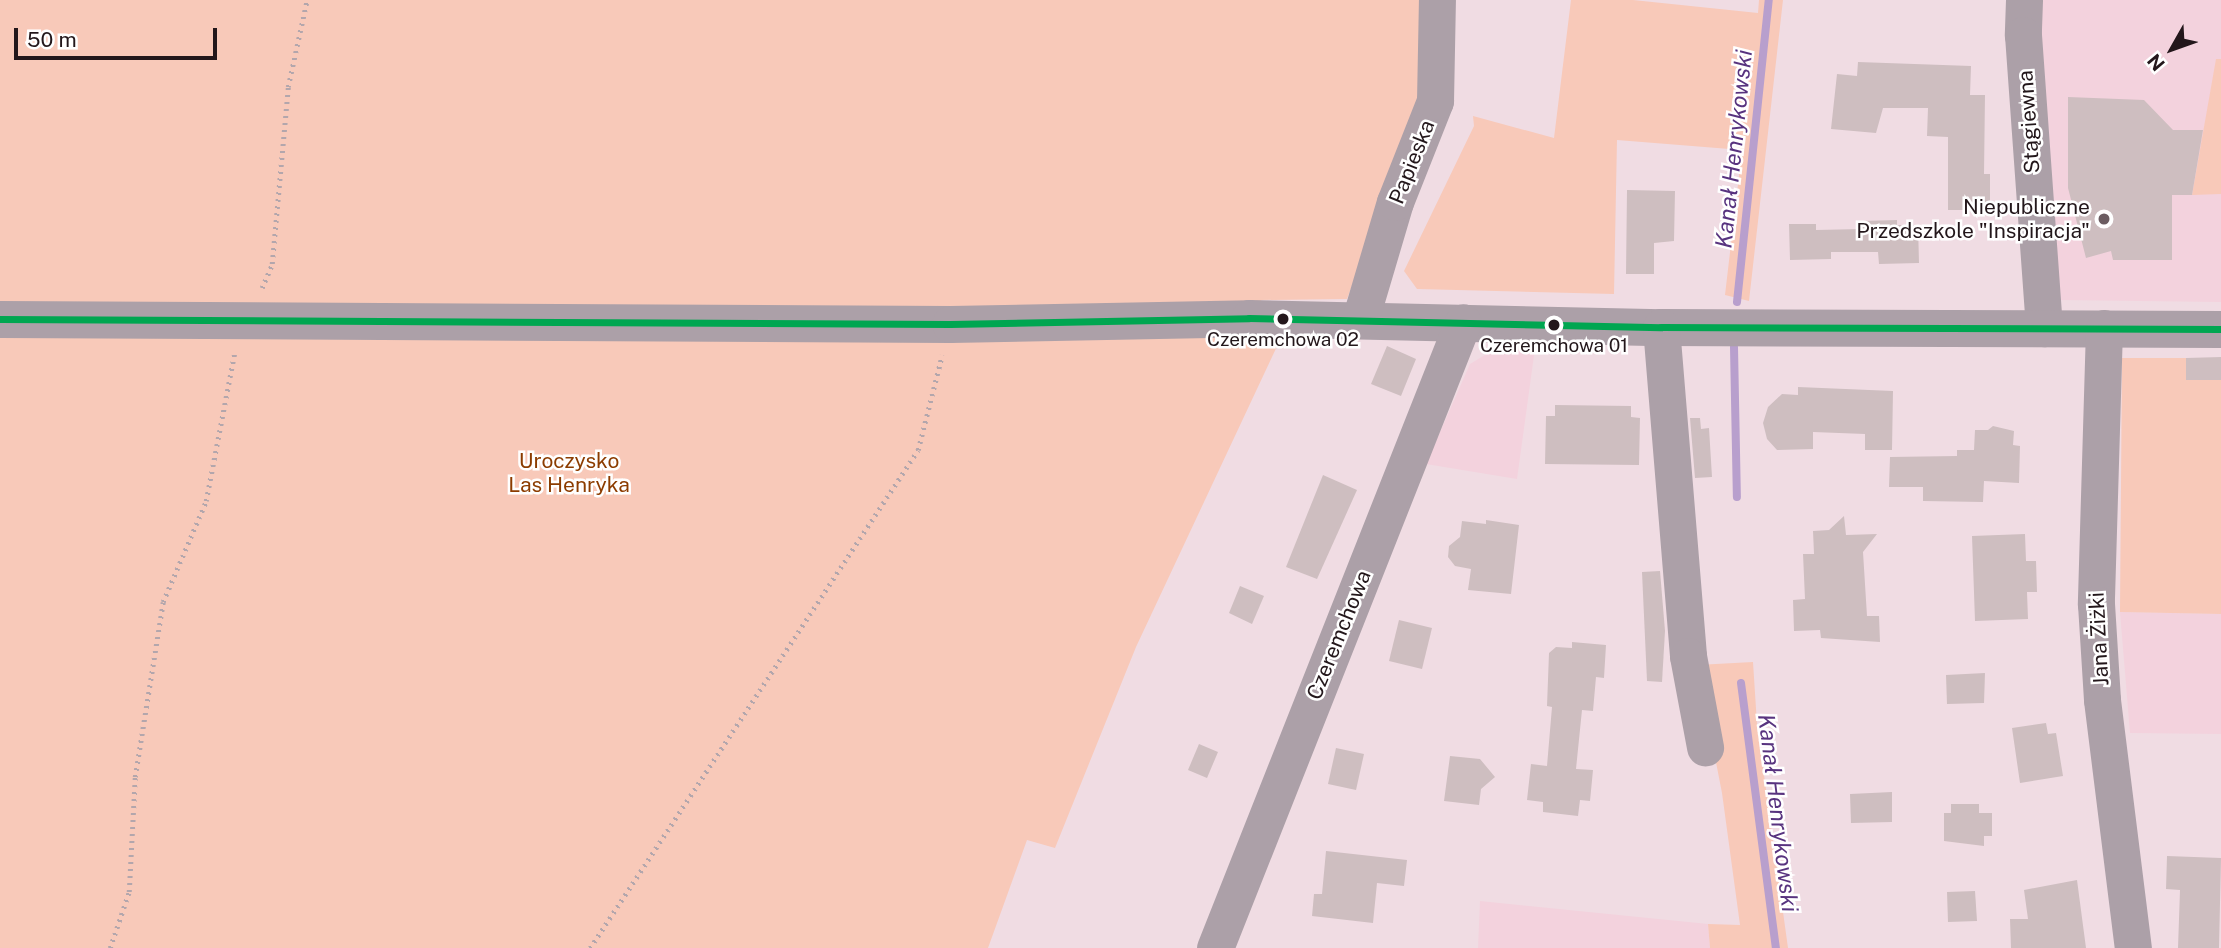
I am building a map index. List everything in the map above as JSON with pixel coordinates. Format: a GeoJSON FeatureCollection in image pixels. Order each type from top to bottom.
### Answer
{"type":"FeatureCollection","features":[{"type":"Feature","properties":{"kind":"street","name":"Papieska"},"geometry":{"type":"LineString","coordinates":[[1360,320],[1395,202],[1435,101],[1437,0]]}},
{"type":"Feature","properties":{"kind":"street","name":"Stągiewna"},"geometry":{"type":"LineString","coordinates":[[2024,0],[2023,34],[2044,328]]}},
{"type":"Feature","properties":{"kind":"street"},"geometry":{"type":"LineString","coordinates":[[0,319],[950,324],[1360,320],[1661,327],[2221,329]]}},
{"type":"Feature","properties":{"kind":"street","name":"Czeremchowa"},"geometry":{"type":"LineString","coordinates":[[1215,948],[1463,321]]}},
{"type":"Feature","properties":{"kind":"street"},"geometry":{"type":"LineString","coordinates":[[1661,327],[1688,656],[1705,747]]}},
{"type":"Feature","properties":{"kind":"street","name":"Jana Żiżki"},"geometry":{"type":"LineString","coordinates":[[2104,328],[2096,604],[2102,700],[2133,948]]}},
{"type":"Feature","properties":{"kind":"path"},"geometry":{"type":"LineString","coordinates":[[110,948],[129,892],[135,777],[163,601],[206,501],[230,365],[272,264],[288,86],[307,0]]}},
{"type":"Feature","properties":{"kind":"path"},"geometry":{"type":"LineString","coordinates":[[590,948],[918,450],[950,324]]}},
{"type":"Feature","properties":{"kind":"shaded area"},"geometry":{"type":"Polygon","coordinates":[[[2039,0],[2221,0],[2221,302],[2059,300],[2039,0]]]}},
{"type":"Feature","properties":{"kind":"shaded area"},"geometry":{"type":"Polygon","coordinates":[[[1508,341],[1536,341],[1517,479],[1426,464],[1470,364],[1508,341]]]}},
{"type":"Feature","properties":{"kind":"shaded area"},"geometry":{"type":"Polygon","coordinates":[[[2120,612],[2221,614],[2221,734],[2130,733],[2120,612]]]}},
{"type":"Feature","properties":{"kind":"shaded area"},"geometry":{"type":"Polygon","coordinates":[[[1480,901],[1708,924],[1710,948],[1478,948],[1480,901]]]}},
{"type":"Feature","properties":{"kind":"green space","name":"Uroczysko Las Henryka"},"geometry":{"type":"Polygon","coordinates":[[[0,0],[1422,0],[1420,102],[1347,299],[1261,300],[1280,340],[1136,647],[1055,848],[1027,840],[988,948],[0,948],[0,0]]]}},
{"type":"Feature","properties":{"kind":"green space"},"geometry":{"type":"Polygon","coordinates":[[[1571,0],[1633,0],[1758,13],[1759,0],[1783,0],[1749,301],[1725,295],[1742,150],[1617,140],[1614,294],[1417,289],[1404,271],[1474,126],[1473,116],[1554,138],[1571,0]]]}},
{"type":"Feature","properties":{"kind":"green space"},"geometry":{"type":"Polygon","coordinates":[[[2216,59],[2221,59],[2221,194],[2192,195],[2216,59]]]}},
{"type":"Feature","properties":{"kind":"green space"},"geometry":{"type":"Polygon","coordinates":[[[2122,358],[2186,358],[2186,380],[2221,380],[2221,614],[2120,612],[2122,358]]]}},
{"type":"Feature","properties":{"kind":"green space"},"geometry":{"type":"Polygon","coordinates":[[[1753,662],[1757,724],[1788,948],[1710,948],[1708,924],[1740,925],[1722,793],[1697,665],[1753,662]]]}},
{"type":"Feature","properties":{"kind":"building"},"geometry":{"type":"Polygon","coordinates":[[[1858,62],[1971,66],[1970,95],[1985,95],[1984,174],[1990,174],[1990,210],[1948,210],[1948,137],[1927,136],[1928,108],[1883,108],[1876,133],[1831,129],[1837,74],[1857,76],[1858,62]]]}},
{"type":"Feature","properties":{"kind":"building"},"geometry":{"type":"Polygon","coordinates":[[[2068,97],[2144,100],[2173,130],[2203,130],[2192,195],[2172,195],[2172,260],[2113,260],[2111,251],[2086,258],[2068,188],[2068,97]]]}},
{"type":"Feature","properties":{"kind":"building"},"geometry":{"type":"Polygon","coordinates":[[[1627,190],[1675,191],[1674,241],[1654,243],[1654,274],[1626,274],[1627,190]]]}},
{"type":"Feature","properties":{"kind":"building"},"geometry":{"type":"Polygon","coordinates":[[[1897,220],[1897,225],[1918,225],[1919,263],[1879,264],[1878,252],[1831,252],[1831,259],[1790,260],[1789,224],[1816,224],[1816,230],[1862,229],[1862,221],[1897,220]]]}},
{"type":"Feature","properties":{"kind":"building"},"geometry":{"type":"Polygon","coordinates":[[[1387,346],[1416,359],[1401,396],[1371,384],[1387,346]]]}},
{"type":"Feature","properties":{"kind":"building"},"geometry":{"type":"Polygon","coordinates":[[[2221,357],[2221,380],[2186,380],[2186,358],[2221,357]]]}},
{"type":"Feature","properties":{"kind":"building"},"geometry":{"type":"Polygon","coordinates":[[[1798,387],[1893,391],[1892,450],[1865,450],[1865,434],[1813,432],[1813,449],[1777,450],[1767,439],[1763,423],[1768,407],[1782,394],[1798,395],[1798,387]]]}},
{"type":"Feature","properties":{"kind":"building"},"geometry":{"type":"Polygon","coordinates":[[[1555,405],[1631,406],[1631,417],[1640,418],[1639,465],[1545,464],[1546,416],[1555,416],[1555,405]]]}},
{"type":"Feature","properties":{"kind":"building"},"geometry":{"type":"Polygon","coordinates":[[[1690,418],[1700,418],[1701,429],[1709,428],[1712,477],[1695,478],[1690,418]]]}},
{"type":"Feature","properties":{"kind":"building"},"geometry":{"type":"Polygon","coordinates":[[[1993,426],[2014,431],[2013,445],[2020,446],[2019,483],[1984,481],[1983,502],[1923,501],[1923,487],[1889,487],[1890,457],[1957,456],[1957,450],[1974,450],[1975,430],[1988,430],[1993,426]]]}},
{"type":"Feature","properties":{"kind":"building"},"geometry":{"type":"Polygon","coordinates":[[[1323,475],[1357,490],[1317,579],[1286,567],[1323,475]]]}},
{"type":"Feature","properties":{"kind":"building"},"geometry":{"type":"Polygon","coordinates":[[[1844,516],[1846,535],[1877,534],[1863,552],[1867,616],[1879,616],[1880,642],[1821,638],[1820,630],[1794,631],[1793,600],[1805,599],[1803,554],[1814,554],[1813,531],[1829,530],[1844,516]]]}},
{"type":"Feature","properties":{"kind":"building"},"geometry":{"type":"Polygon","coordinates":[[[1486,520],[1519,525],[1511,594],[1468,590],[1471,569],[1455,566],[1448,557],[1449,546],[1460,537],[1462,521],[1486,524],[1486,520]]]}},
{"type":"Feature","properties":{"kind":"building"},"geometry":{"type":"Polygon","coordinates":[[[2025,534],[2026,561],[2036,561],[2037,592],[2027,592],[2028,619],[1975,621],[1972,536],[2025,534]]]}},
{"type":"Feature","properties":{"kind":"building"},"geometry":{"type":"Polygon","coordinates":[[[1660,571],[1665,631],[1662,682],[1647,681],[1642,572],[1660,571]]]}},
{"type":"Feature","properties":{"kind":"building"},"geometry":{"type":"Polygon","coordinates":[[[1240,586],[1264,596],[1252,624],[1229,613],[1240,586]]]}},
{"type":"Feature","properties":{"kind":"building"},"geometry":{"type":"Polygon","coordinates":[[[1399,620],[1432,628],[1422,669],[1389,661],[1399,620]]]}},
{"type":"Feature","properties":{"kind":"building"},"geometry":{"type":"Polygon","coordinates":[[[1572,642],[1606,645],[1604,678],[1596,677],[1593,711],[1582,710],[1576,769],[1593,770],[1590,801],[1580,800],[1578,816],[1543,812],[1543,802],[1527,800],[1531,764],[1547,766],[1552,707],[1547,706],[1549,653],[1556,647],[1572,648],[1572,642]]]}},
{"type":"Feature","properties":{"kind":"building"},"geometry":{"type":"Polygon","coordinates":[[[1985,673],[1984,703],[1947,704],[1946,675],[1985,673]]]}},
{"type":"Feature","properties":{"kind":"building"},"geometry":{"type":"Polygon","coordinates":[[[2046,723],[2048,734],[2056,733],[2063,776],[2020,783],[2012,728],[2046,723]]]}},
{"type":"Feature","properties":{"kind":"building"},"geometry":{"type":"Polygon","coordinates":[[[1199,744],[1218,752],[1207,778],[1188,770],[1199,744]]]}},
{"type":"Feature","properties":{"kind":"building"},"geometry":{"type":"Polygon","coordinates":[[[1336,748],[1364,754],[1356,790],[1328,784],[1336,748]]]}},
{"type":"Feature","properties":{"kind":"building"},"geometry":{"type":"Polygon","coordinates":[[[1450,756],[1480,759],[1495,777],[1481,789],[1479,805],[1444,801],[1450,756]]]}},
{"type":"Feature","properties":{"kind":"building"},"geometry":{"type":"Polygon","coordinates":[[[1892,792],[1892,822],[1851,823],[1850,794],[1892,792]]]}},
{"type":"Feature","properties":{"kind":"building"},"geometry":{"type":"Polygon","coordinates":[[[1951,804],[1979,804],[1979,813],[1992,813],[1992,836],[1984,836],[1984,846],[1944,841],[1944,813],[1951,813],[1951,804]]]}},
{"type":"Feature","properties":{"kind":"building"},"geometry":{"type":"Polygon","coordinates":[[[1326,851],[1407,860],[1404,886],[1377,883],[1373,923],[1312,916],[1314,894],[1322,894],[1326,851]]]}},
{"type":"Feature","properties":{"kind":"building"},"geometry":{"type":"Polygon","coordinates":[[[2167,856],[2221,858],[2219,948],[2178,948],[2180,890],[2166,889],[2167,856]]]}},
{"type":"Feature","properties":{"kind":"building"},"geometry":{"type":"Polygon","coordinates":[[[2077,880],[2086,948],[2011,948],[2010,919],[2028,919],[2024,890],[2077,880]]]}},
{"type":"Feature","properties":{"kind":"building"},"geometry":{"type":"Polygon","coordinates":[[[1975,891],[1977,921],[1948,922],[1947,892],[1975,891]]]}},
{"type":"Feature","properties":{"kind":"waterway","name":"Kanał Henrykowski"},"geometry":{"type":"LineString","coordinates":[[1737,302],[1769,0]]}},
{"type":"Feature","properties":{"kind":"waterway","name":"Kanał Henrykowski"},"geometry":{"type":"LineString","coordinates":[[1734,347],[1737,497]]}},
{"type":"Feature","properties":{"kind":"waterway","name":"Kanał Henrykowski"},"geometry":{"type":"LineString","coordinates":[[1741,683],[1776,948]]}},
{"type":"Feature","properties":{"kind":"transit line"},"geometry":{"type":"LineString","coordinates":[[0,319],[950,324],[1249,318],[1661,327],[2221,329]]}},
{"type":"Feature","properties":{"kind":"place","name":"Niepubliczne Przedszkole \"Inspiracja\""},"geometry":{"type":"Point","coordinates":[2104,219]}},
{"type":"Feature","properties":{"kind":"place","name":"Czeremchowa 02"},"geometry":{"type":"Point","coordinates":[1283,319]}},
{"type":"Feature","properties":{"kind":"place","name":"Czeremchowa 01"},"geometry":{"type":"Point","coordinates":[1554,325]}}]}
